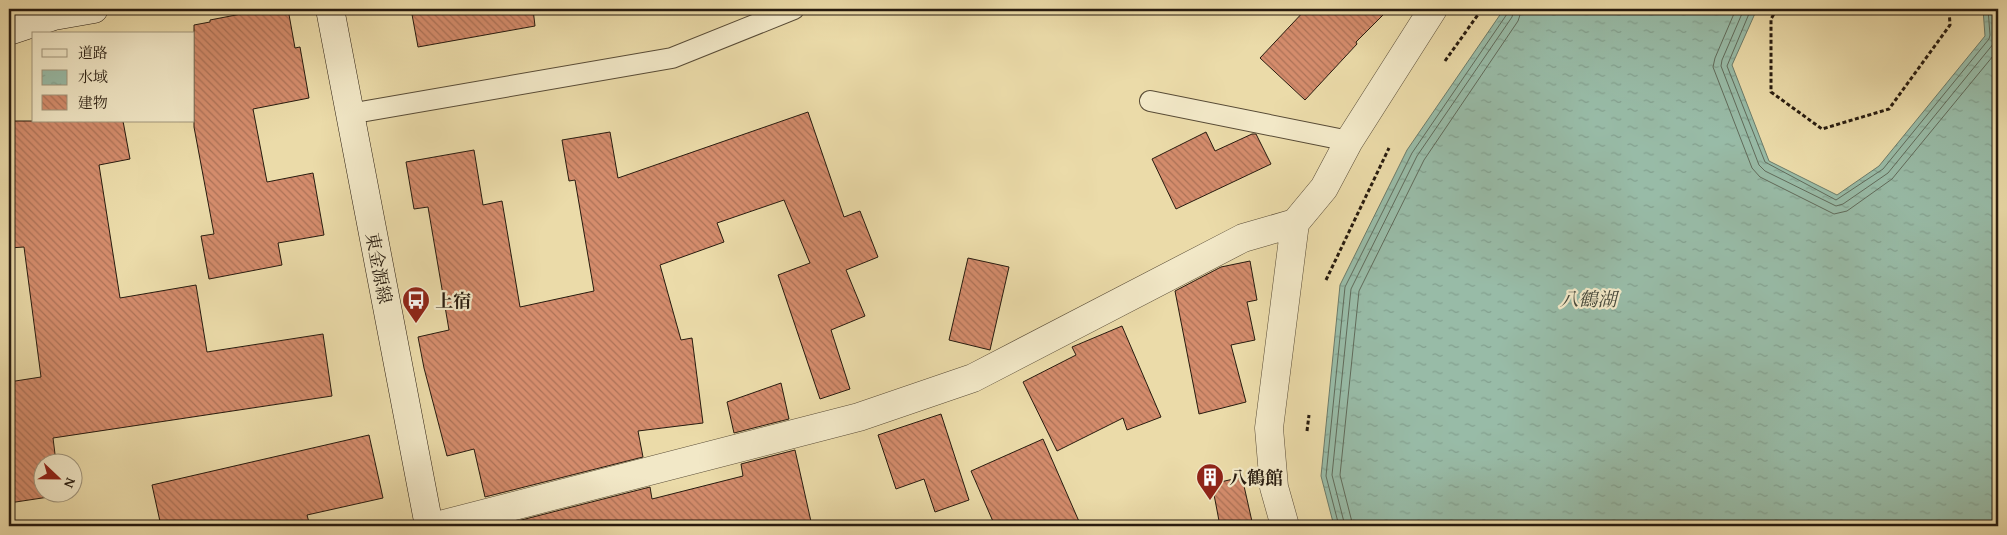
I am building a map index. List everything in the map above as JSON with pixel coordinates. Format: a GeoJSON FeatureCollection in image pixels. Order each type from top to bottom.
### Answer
{"type":"FeatureCollection","features":[{"type":"Feature","properties":{"kind":"street"},"geometry":{"type":"LineString","coordinates":[[9,31],[54,16],[94,9]]}},
{"type":"Feature","properties":{"kind":"street","name":"東金源線"},"geometry":{"type":"LineString","coordinates":[[330,9],[429,526]]}},
{"type":"Feature","properties":{"kind":"street"},"geometry":{"type":"LineString","coordinates":[[1285,526],[1274,487],[1269,428],[1295,224],[1324,188],[1349,140],[1433,9]]}},
{"type":"Feature","properties":{"kind":"street"},"geometry":{"type":"LineString","coordinates":[[436,526],[859,417],[973,378],[1243,238],[1295,224]]}},
{"type":"Feature","properties":{"kind":"lane"},"geometry":{"type":"LineString","coordinates":[[349,114],[672,58],[794,9]]}},
{"type":"Feature","properties":{"kind":"lane"},"geometry":{"type":"LineString","coordinates":[[1150,101],[1349,140]]}},
{"type":"Feature","properties":{"kind":"path"},"geometry":{"type":"LineString","coordinates":[[1442,65],[1482,9]]}},
{"type":"Feature","properties":{"kind":"path"},"geometry":{"type":"LineString","coordinates":[[1777,9],[1771,20],[1771,92],[1822,130],[1889,109],[1950,25],[1949,9]]}},
{"type":"Feature","properties":{"kind":"path"},"geometry":{"type":"LineString","coordinates":[[1325,288],[1326,279],[1390,147]]}},
{"type":"Feature","properties":{"kind":"path"},"geometry":{"type":"LineString","coordinates":[[1306,440],[1310,412]]}},
{"type":"Feature","properties":{"kind":"water","name":"八鶴湖"},"geometry":{"type":"Polygon","coordinates":[[[1504,9],[1757,9],[1732,65],[1769,161],[1837,195],[1879,166],[1985,36],[1983,9],[1998,9],[1998,526],[1334,526],[1321,476],[1340,285],[1407,150],[1504,9]]]}},
{"type":"Feature","properties":{"kind":"building"},"geometry":{"type":"Polygon","coordinates":[[[267,9],[288,9],[295,48],[300,47],[309,98],[253,109],[267,182],[313,173],[324,235],[278,243],[282,265],[209,279],[201,236],[214,234],[194,127],[194,25],[210,22],[210,20],[267,9]]]}},
{"type":"Feature","properties":{"kind":"building"},"geometry":{"type":"Polygon","coordinates":[[[411,9],[533,9],[535,26],[418,47],[411,9]]]}},
{"type":"Feature","properties":{"kind":"building"},"geometry":{"type":"Polygon","coordinates":[[[1306,9],[1389,9],[1356,42],[1357,44],[1305,100],[1260,58],[1306,9]]]}},
{"type":"Feature","properties":{"kind":"building"},"geometry":{"type":"Polygon","coordinates":[[[808,112],[844,217],[860,211],[878,257],[846,270],[865,316],[831,330],[850,389],[820,399],[778,275],[810,263],[784,200],[717,223],[724,242],[660,265],[681,340],[692,338],[703,423],[638,431],[643,457],[485,497],[474,449],[447,456],[424,368],[418,337],[449,330],[428,207],[414,209],[406,162],[474,150],[483,205],[502,201],[520,307],[594,291],[575,180],[569,181],[562,140],[610,132],[618,178],[808,112]]]}},
{"type":"Feature","properties":{"kind":"building"},"geometry":{"type":"Polygon","coordinates":[[[9,121],[123,122],[130,159],[99,165],[120,298],[196,285],[207,352],[323,334],[332,396],[53,438],[55,452],[32,452],[32,500],[9,503],[9,382],[41,377],[24,247],[9,248],[9,121]]]}},
{"type":"Feature","properties":{"kind":"building"},"geometry":{"type":"Polygon","coordinates":[[[1206,132],[1215,151],[1252,134],[1256,134],[1271,164],[1176,209],[1152,159],[1206,132]]]}},
{"type":"Feature","properties":{"kind":"building"},"geometry":{"type":"Polygon","coordinates":[[[968,258],[1009,267],[990,350],[949,340],[968,258]]]}},
{"type":"Feature","properties":{"kind":"building"},"geometry":{"type":"Polygon","coordinates":[[[1250,261],[1257,300],[1247,302],[1255,340],[1231,345],[1246,402],[1199,414],[1175,291],[1221,267],[1250,261]]]}},
{"type":"Feature","properties":{"kind":"building"},"geometry":{"type":"Polygon","coordinates":[[[1122,326],[1161,417],[1127,430],[1123,418],[1057,451],[1023,382],[1076,355],[1072,347],[1122,326]]]}},
{"type":"Feature","properties":{"kind":"building"},"geometry":{"type":"Polygon","coordinates":[[[781,383],[789,419],[734,433],[727,402],[781,383]]]}},
{"type":"Feature","properties":{"kind":"building"},"geometry":{"type":"Polygon","coordinates":[[[941,414],[969,500],[935,512],[924,479],[896,489],[878,435],[941,414]]]}},
{"type":"Feature","properties":{"kind":"building"},"geometry":{"type":"Polygon","coordinates":[[[369,435],[383,498],[307,515],[310,526],[161,526],[152,485],[369,435]]]}},
{"type":"Feature","properties":{"kind":"building"},"geometry":{"type":"Polygon","coordinates":[[[1043,439],[1081,526],[995,526],[971,471],[1043,439]]]}},
{"type":"Feature","properties":{"kind":"building"},"geometry":{"type":"Polygon","coordinates":[[[795,450],[812,526],[498,526],[650,487],[652,499],[743,476],[741,464],[795,450]]]}},
{"type":"Feature","properties":{"kind":"building"},"geometry":{"type":"Polygon","coordinates":[[[1242,477],[1253,526],[1220,526],[1212,484],[1242,477]]]}},
{"type":"Feature","properties":{"kind":"place","name":"上宿"},"geometry":{"type":"Point","coordinates":[416,324]}},
{"type":"Feature","properties":{"kind":"place","name":"八鶴館"},"geometry":{"type":"Point","coordinates":[1210,501]}}]}
